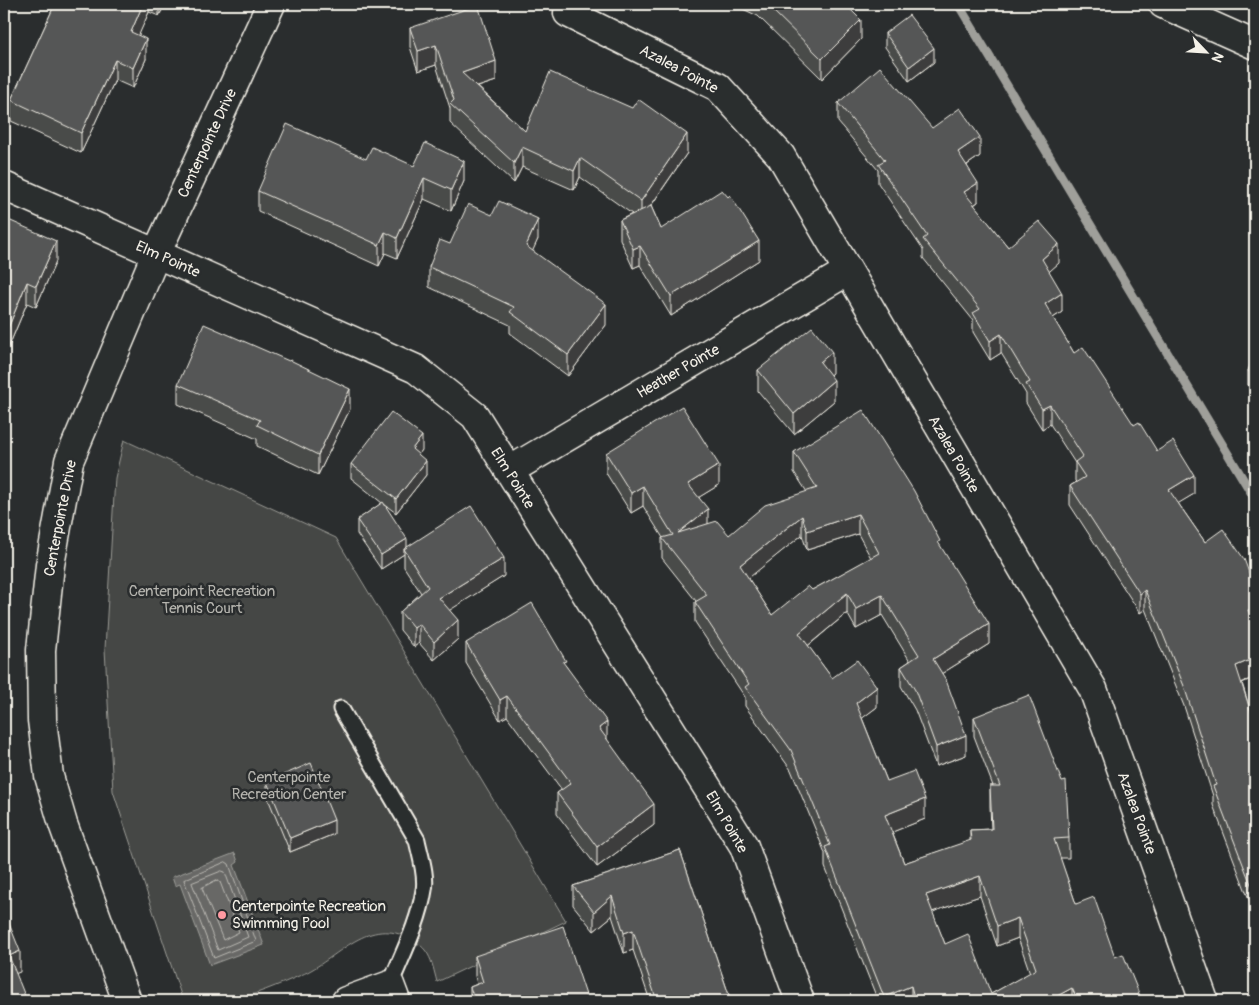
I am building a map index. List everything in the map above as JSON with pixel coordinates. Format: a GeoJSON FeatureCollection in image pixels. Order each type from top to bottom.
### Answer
{"type":"FeatureCollection","features":[{"type":"Feature","properties":{"kind":"street","name":"Centerpointe Drive"},"geometry":{"type":"LineString","coordinates":[[127,1001],[63,824],[49,776],[42,720],[41,650],[50,565],[69,461],[156,254],[270,4]]}},
{"type":"Feature","properties":{"kind":"street"},"geometry":{"type":"LineString","coordinates":[[1163,4],[1255,45]]}},
{"type":"Feature","properties":{"kind":"street","name":"Azalea Pointe"},"geometry":{"type":"LineString","coordinates":[[568,13],[718,87],[781,156],[1093,689],[1204,1001]]}},
{"type":"Feature","properties":{"kind":"street","name":"Elm Pointe"},"geometry":{"type":"LineString","coordinates":[[4,186],[416,369],[475,416],[744,846],[800,1001]]}},
{"type":"Feature","properties":{"kind":"street","name":"Heather Pointe"},"geometry":{"type":"LineString","coordinates":[[509,470],[848,271]]}},
{"type":"Feature","properties":{"kind":"street"},"geometry":{"type":"LineString","coordinates":[[346,1001],[393,993]]}},
{"type":"Feature","properties":{"kind":"lane"},"geometry":{"type":"LineString","coordinates":[[341,709],[417,840],[425,888],[393,993]]}},
{"type":"Feature","properties":{"kind":"green space","name":"Centerpointe Recreation Center"},"geometry":{"type":"Polygon","coordinates":[[[124,440],[336,538],[566,921],[437,982],[431,961],[421,945],[407,937],[392,932],[378,932],[364,936],[301,975],[255,994],[224,1002],[183,1001],[113,791],[105,649],[115,478],[124,440]]]}},
{"type":"Feature","properties":{"kind":"water","name":"Centerpointe Recreation Swimming Pool"},"geometry":{"type":"Polygon","coordinates":[[[235,853],[238,862],[234,865],[264,945],[210,965],[180,884],[175,886],[172,877],[235,853]]]}},
{"type":"Feature","properties":{"kind":"building"},"geometry":{"type":"Polygon","coordinates":[[[55,4],[143,4],[131,32],[146,39],[133,68],[115,60],[81,133],[11,100],[55,4]]]}},
{"type":"Feature","properties":{"kind":"building"},"geometry":{"type":"Polygon","coordinates":[[[766,4],[845,4],[861,20],[822,59],[766,4]]]}},
{"type":"Feature","properties":{"kind":"building"},"geometry":{"type":"Polygon","coordinates":[[[478,5],[496,61],[462,73],[525,131],[550,72],[632,108],[638,99],[687,134],[641,201],[580,158],[574,171],[522,147],[514,163],[450,104],[454,100],[436,45],[418,51],[410,28],[478,5]]]}},
{"type":"Feature","properties":{"kind":"building"},"geometry":{"type":"Polygon","coordinates":[[[909,15],[934,48],[909,67],[885,33],[909,15]]]}},
{"type":"Feature","properties":{"kind":"building"},"geometry":{"type":"Polygon","coordinates":[[[880,67],[932,128],[960,108],[980,137],[958,152],[978,183],[964,192],[1008,247],[1039,221],[1059,244],[1042,259],[1062,293],[1045,304],[1074,353],[1083,347],[1134,425],[1139,422],[1157,451],[1173,441],[1194,475],[1169,490],[1205,542],[1223,529],[1244,559],[1255,589],[1255,607],[1248,610],[1255,627],[1255,658],[1236,666],[1255,725],[1255,894],[1213,786],[1216,785],[1184,686],[1145,590],[1140,594],[1070,486],[1085,477],[1075,462],[1083,456],[1050,405],[1042,409],[1026,384],[1030,382],[1001,334],[990,341],[973,313],[980,309],[923,239],[927,236],[878,164],[885,160],[838,103],[880,67]]]}},
{"type":"Feature","properties":{"kind":"building"},"geometry":{"type":"Polygon","coordinates":[[[287,124],[366,159],[372,147],[414,166],[425,143],[464,161],[451,190],[424,178],[397,238],[385,232],[379,245],[258,191],[287,124]]]}},
{"type":"Feature","properties":{"kind":"building"},"geometry":{"type":"Polygon","coordinates":[[[722,190],[728,197],[730,195],[759,241],[671,296],[640,246],[633,249],[620,220],[651,206],[661,229],[722,190]]]}},
{"type":"Feature","properties":{"kind":"building"},"geometry":{"type":"Polygon","coordinates":[[[499,201],[538,219],[526,246],[606,304],[568,355],[510,312],[514,307],[429,267],[440,240],[450,244],[468,204],[492,215],[499,201]]]}},
{"type":"Feature","properties":{"kind":"building"},"geometry":{"type":"Polygon","coordinates":[[[4,218],[56,241],[36,286],[27,282],[4,338],[4,218]]]}},
{"type":"Feature","properties":{"kind":"building"},"geometry":{"type":"Polygon","coordinates":[[[204,324],[290,360],[350,389],[318,455],[257,425],[260,420],[178,384],[204,324]]]}},
{"type":"Feature","properties":{"kind":"building"},"geometry":{"type":"Polygon","coordinates":[[[812,327],[832,352],[820,362],[834,380],[794,414],[758,370],[812,327]]]}},
{"type":"Feature","properties":{"kind":"building"},"geometry":{"type":"Polygon","coordinates":[[[1255,353],[1255,374],[1248,371],[1255,353]]]}},
{"type":"Feature","properties":{"kind":"building"},"geometry":{"type":"Polygon","coordinates":[[[682,406],[719,465],[688,484],[708,509],[678,533],[717,521],[729,535],[765,505],[817,488],[794,452],[863,410],[914,491],[940,541],[938,542],[989,624],[933,659],[946,680],[966,735],[936,747],[915,690],[901,667],[919,655],[882,595],[856,609],[847,593],[799,633],[832,678],[857,660],[877,687],[856,703],[887,781],[914,771],[925,799],[885,815],[904,863],[971,840],[970,830],[992,829],[990,786],[1000,786],[974,717],[1029,695],[1062,782],[1066,781],[1069,838],[1054,839],[1076,904],[1094,897],[1115,957],[1123,954],[1142,1001],[1078,1001],[1072,988],[1048,1001],[915,1001],[911,986],[884,997],[825,847],[830,845],[791,750],[745,687],[749,684],[695,602],[707,595],[662,538],[673,535],[643,486],[631,493],[606,453],[682,406]],[[858,514],[807,531],[802,516],[740,565],[772,615],[808,586],[812,590],[879,553],[858,514]],[[980,876],[926,895],[945,944],[968,934],[991,994],[1036,969],[1018,918],[997,926],[980,876]]]}},
{"type":"Feature","properties":{"kind":"building"},"geometry":{"type":"Polygon","coordinates":[[[391,412],[422,436],[412,449],[426,461],[396,499],[351,464],[391,412]]]}},
{"type":"Feature","properties":{"kind":"building"},"geometry":{"type":"Polygon","coordinates":[[[383,502],[407,539],[381,555],[357,520],[383,502]]]}},
{"type":"Feature","properties":{"kind":"building"},"geometry":{"type":"Polygon","coordinates":[[[471,506],[504,558],[439,598],[458,620],[434,642],[419,624],[414,628],[400,612],[428,587],[404,549],[471,506]]]}},
{"type":"Feature","properties":{"kind":"building"},"geometry":{"type":"Polygon","coordinates":[[[532,603],[566,661],[563,662],[607,722],[599,728],[654,804],[597,847],[557,793],[571,783],[507,696],[500,700],[466,643],[532,603]]]}},
{"type":"Feature","properties":{"kind":"building"},"geometry":{"type":"Polygon","coordinates":[[[311,763],[334,820],[290,838],[267,782],[311,763]]]}},
{"type":"Feature","properties":{"kind":"building"},"geometry":{"type":"Polygon","coordinates":[[[680,850],[731,1001],[657,1001],[633,930],[624,933],[612,896],[594,912],[573,886],[680,850]]]}},
{"type":"Feature","properties":{"kind":"building"},"geometry":{"type":"Polygon","coordinates":[[[4,911],[20,951],[9,956],[27,1001],[4,1001],[4,911]]]}},
{"type":"Feature","properties":{"kind":"building"},"geometry":{"type":"Polygon","coordinates":[[[563,926],[588,1001],[475,1001],[470,987],[483,982],[475,956],[563,926]]]}},
{"type":"Feature","properties":{"kind":"waterway"},"geometry":{"type":"LineString","coordinates":[[958,4],[1255,499]]}},
{"type":"Feature","properties":{"kind":"place","name":"Centerpointe Recreation Swimming Pool"},"geometry":{"type":"Point","coordinates":[222,915]}},
{"type":"Feature","properties":{"kind":"park label","name":"Centerpoint Recreation Tennis Court"},"geometry":{"type":"Point","coordinates":[202,600]}}]}
